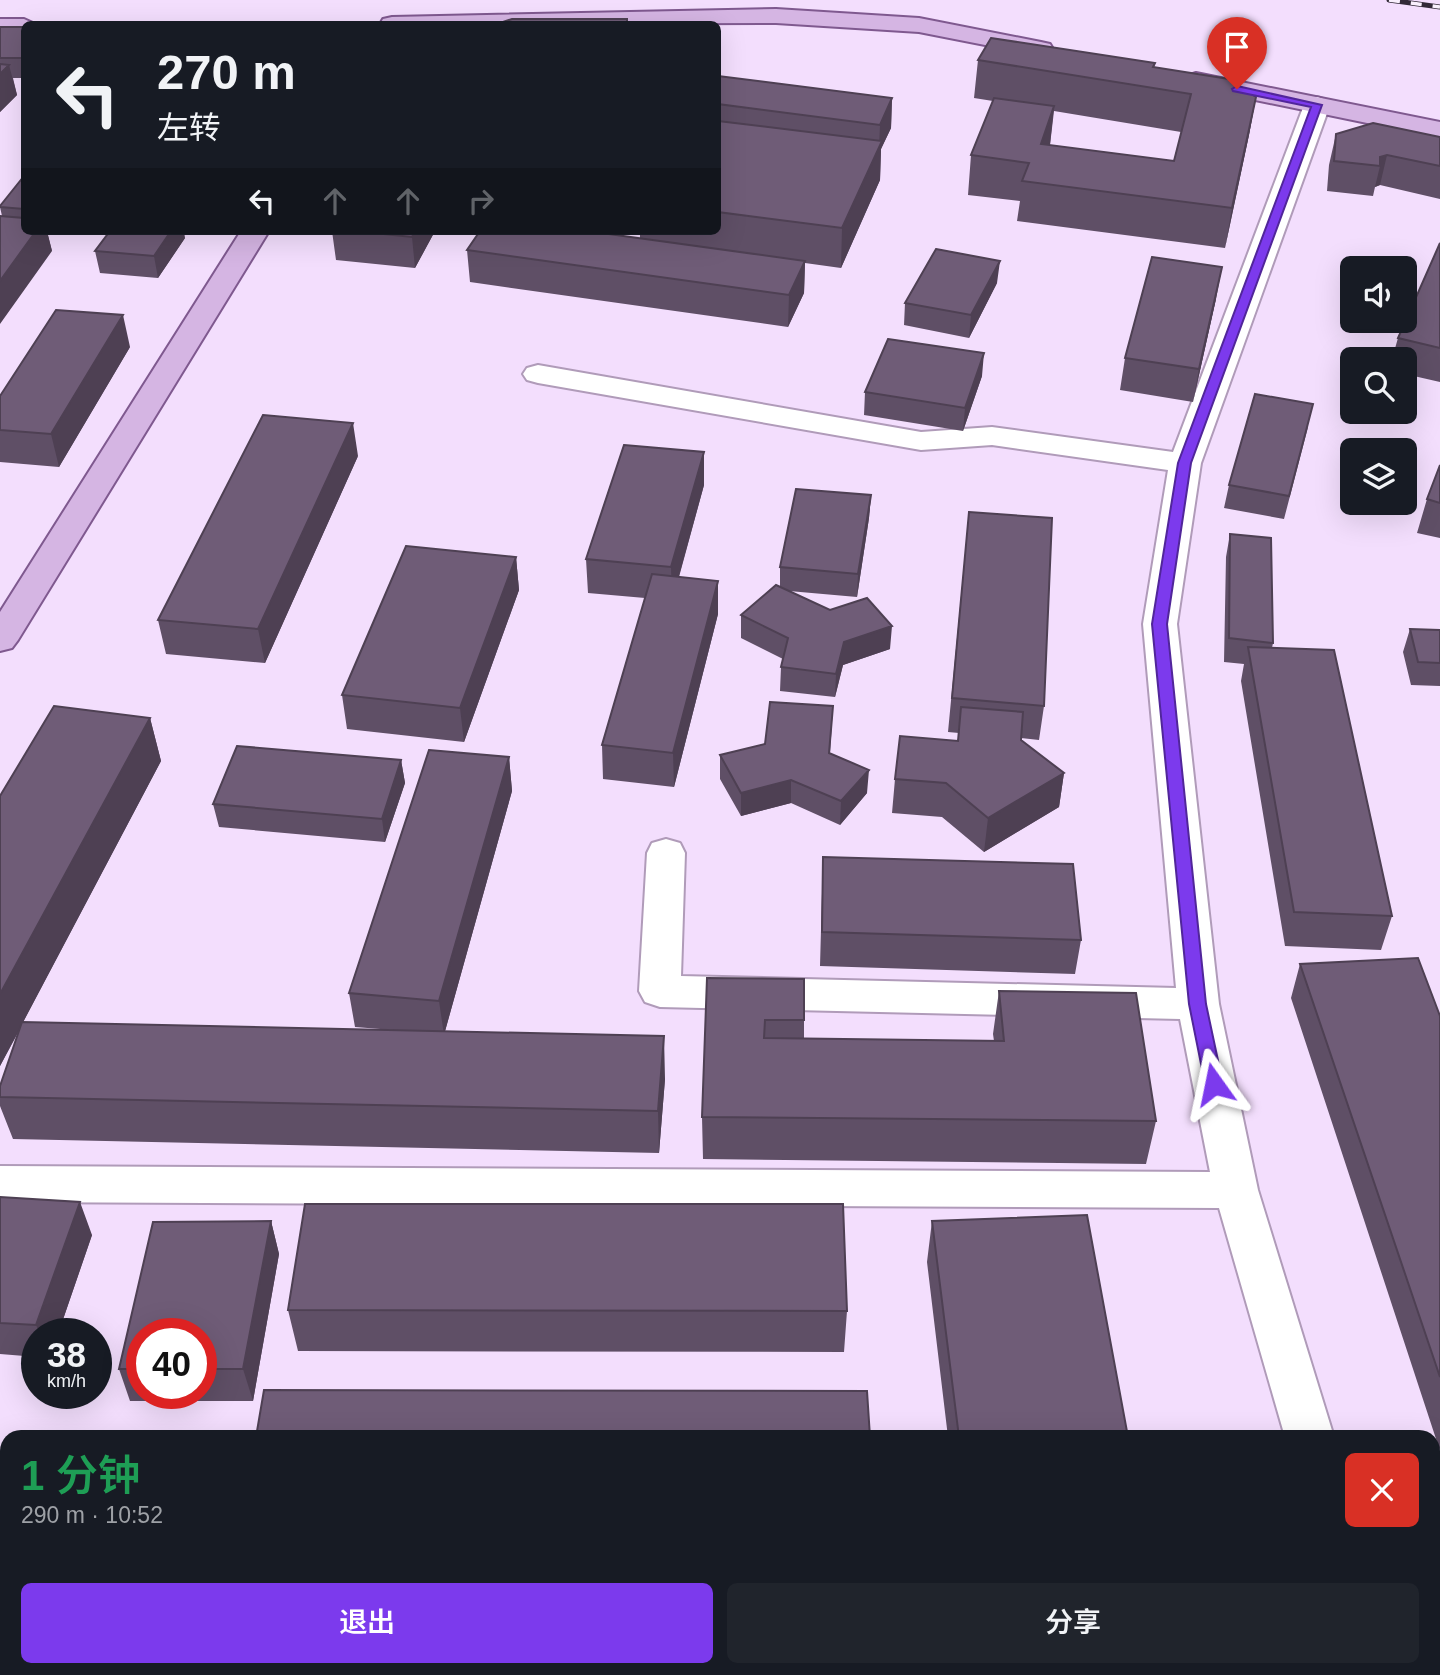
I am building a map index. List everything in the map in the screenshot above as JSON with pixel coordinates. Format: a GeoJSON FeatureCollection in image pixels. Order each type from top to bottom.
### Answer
{"type":"FeatureCollection","features":[{"type":"Feature","properties":{"kind":"main road"},"geometry":{"type":"LineString","coordinates":[[536,21],[776,16],[919,24],[1065,54]]}},
{"type":"Feature","properties":{"kind":"main road"},"geometry":{"type":"LineString","coordinates":[[0,26],[21,26]]}},
{"type":"Feature","properties":{"kind":"main road"},"geometry":{"type":"LineString","coordinates":[[1171,75],[1440,130]]}},
{"type":"Feature","properties":{"kind":"main road"},"geometry":{"type":"LineString","coordinates":[[0,640],[253,235]]}},
{"type":"Feature","properties":{"kind":"street"},"geometry":{"type":"LineString","coordinates":[[1308,1430],[1236,1190],[1198,1004],[1160,624],[1185,463],[1317,105]]}},
{"type":"Feature","properties":{"kind":"street"},"geometry":{"type":"LineString","coordinates":[[538,374],[921,441],[992,436],[1185,463]]}},
{"type":"Feature","properties":{"kind":"street"},"geometry":{"type":"LineString","coordinates":[[666,853],[660,991],[1198,1004]]}},
{"type":"Feature","properties":{"kind":"street"},"geometry":{"type":"LineString","coordinates":[[0,1184],[1236,1190]]}},
{"type":"Feature","properties":{"kind":"building"},"geometry":{"type":"Polygon","coordinates":[[[512,19],[627,19],[627,21],[506,21],[512,19]]]}},
{"type":"Feature","properties":{"kind":"building"},"geometry":{"type":"Polygon","coordinates":[[[0,27],[21,27],[21,58],[0,58],[0,27]]]}},
{"type":"Feature","properties":{"kind":"building"},"geometry":{"type":"Polygon","coordinates":[[[991,38],[1155,63],[1153,67],[1229,79],[1256,97],[1232,208],[1022,181],[1029,163],[971,155],[994,98],[1054,106],[1041,144],[1174,161],[1191,94],[978,60],[991,38]]]}},
{"type":"Feature","properties":{"kind":"building"},"geometry":{"type":"Polygon","coordinates":[[[0,64],[9,65],[0,74],[0,64]]]}},
{"type":"Feature","properties":{"kind":"building"},"geometry":{"type":"Polygon","coordinates":[[[721,76],[892,98],[880,125],[721,104],[721,76]]]}},
{"type":"Feature","properties":{"kind":"building"},"geometry":{"type":"Polygon","coordinates":[[[721,121],[882,141],[842,228],[721,212],[721,121]]]}},
{"type":"Feature","properties":{"kind":"building"},"geometry":{"type":"Polygon","coordinates":[[[1373,123],[1440,137],[1440,166],[1387,155],[1380,157],[1380,166],[1334,161],[1336,134],[1373,123]]]}},
{"type":"Feature","properties":{"kind":"building"},"geometry":{"type":"Polygon","coordinates":[[[21,180],[21,209],[0,206],[21,180]]]}},
{"type":"Feature","properties":{"kind":"building"},"geometry":{"type":"Polygon","coordinates":[[[0,216],[21,218],[21,235],[33,235],[0,281],[0,216]]]}},
{"type":"Feature","properties":{"kind":"building"},"geometry":{"type":"Polygon","coordinates":[[[107,235],[168,235],[154,256],[95,251],[107,235]]]}},
{"type":"Feature","properties":{"kind":"building"},"geometry":{"type":"Polygon","coordinates":[[[477,235],[616,235],[805,261],[789,295],[467,250],[477,235]]]}},
{"type":"Feature","properties":{"kind":"building"},"geometry":{"type":"Polygon","coordinates":[[[1440,243],[1440,348],[1398,338],[1400,333],[1417,333],[1417,295],[1440,243]]]}},
{"type":"Feature","properties":{"kind":"building"},"geometry":{"type":"Polygon","coordinates":[[[936,249],[1000,261],[971,315],[905,303],[936,249]]]}},
{"type":"Feature","properties":{"kind":"building"},"geometry":{"type":"Polygon","coordinates":[[[1152,257],[1222,267],[1199,369],[1125,358],[1152,257]]]}},
{"type":"Feature","properties":{"kind":"building"},"geometry":{"type":"Polygon","coordinates":[[[56,310],[123,315],[51,434],[0,430],[0,396],[56,310]]]}},
{"type":"Feature","properties":{"kind":"building"},"geometry":{"type":"Polygon","coordinates":[[[888,339],[984,353],[965,408],[865,392],[888,339]]]}},
{"type":"Feature","properties":{"kind":"building"},"geometry":{"type":"Polygon","coordinates":[[[1255,394],[1313,404],[1289,496],[1229,485],[1255,394]]]}},
{"type":"Feature","properties":{"kind":"building"},"geometry":{"type":"Polygon","coordinates":[[[263,415],[353,423],[258,629],[158,620],[263,415]]]}},
{"type":"Feature","properties":{"kind":"building"},"geometry":{"type":"Polygon","coordinates":[[[624,445],[704,452],[671,567],[586,559],[624,445]]]}},
{"type":"Feature","properties":{"kind":"building"},"geometry":{"type":"Polygon","coordinates":[[[1440,465],[1440,503],[1427,499],[1440,465]]]}},
{"type":"Feature","properties":{"kind":"building"},"geometry":{"type":"Polygon","coordinates":[[[796,489],[871,495],[858,574],[780,567],[796,489]]]}},
{"type":"Feature","properties":{"kind":"building"},"geometry":{"type":"Polygon","coordinates":[[[969,512],[1052,518],[1044,706],[952,698],[969,512]]]}},
{"type":"Feature","properties":{"kind":"building"},"geometry":{"type":"Polygon","coordinates":[[[1230,534],[1271,538],[1273,643],[1229,638],[1230,534]]]}},
{"type":"Feature","properties":{"kind":"building"},"geometry":{"type":"Polygon","coordinates":[[[406,546],[516,557],[460,708],[342,695],[406,546]]]}},
{"type":"Feature","properties":{"kind":"building"},"geometry":{"type":"Polygon","coordinates":[[[652,574],[718,581],[673,753],[602,745],[652,574]]]}},
{"type":"Feature","properties":{"kind":"building"},"geometry":{"type":"Polygon","coordinates":[[[776,585],[830,610],[867,598],[892,626],[844,642],[836,674],[781,667],[788,638],[741,615],[776,585]]]}},
{"type":"Feature","properties":{"kind":"building"},"geometry":{"type":"Polygon","coordinates":[[[1410,629],[1440,630],[1440,663],[1418,662],[1410,629]]]}},
{"type":"Feature","properties":{"kind":"building"},"geometry":{"type":"Polygon","coordinates":[[[1248,647],[1334,650],[1392,916],[1294,912],[1248,647]]]}},
{"type":"Feature","properties":{"kind":"building"},"geometry":{"type":"Polygon","coordinates":[[[770,702],[833,706],[829,753],[869,770],[841,801],[791,780],[741,793],[720,755],[765,744],[770,702]]]}},
{"type":"Feature","properties":{"kind":"building"},"geometry":{"type":"Polygon","coordinates":[[[54,706],[150,718],[0,994],[0,796],[54,706]]]}},
{"type":"Feature","properties":{"kind":"building"},"geometry":{"type":"Polygon","coordinates":[[[961,707],[1023,712],[1021,740],[1064,773],[988,818],[946,783],[895,779],[900,736],[958,741],[961,707]]]}},
{"type":"Feature","properties":{"kind":"building"},"geometry":{"type":"Polygon","coordinates":[[[237,746],[401,760],[382,819],[213,804],[237,746]]]}},
{"type":"Feature","properties":{"kind":"building"},"geometry":{"type":"Polygon","coordinates":[[[429,750],[509,757],[439,1001],[349,993],[429,750]]]}},
{"type":"Feature","properties":{"kind":"building"},"geometry":{"type":"Polygon","coordinates":[[[823,857],[1073,864],[1081,940],[822,932],[823,857]]]}},
{"type":"Feature","properties":{"kind":"building"},"geometry":{"type":"Polygon","coordinates":[[[1418,958],[1440,1016],[1440,1377],[1300,964],[1418,958]]]}},
{"type":"Feature","properties":{"kind":"building"},"geometry":{"type":"Polygon","coordinates":[[[707,978],[804,979],[804,1020],[765,1020],[764,1038],[1004,1041],[999,991],[1136,993],[1156,1121],[702,1117],[707,978]]]}},
{"type":"Feature","properties":{"kind":"building"},"geometry":{"type":"Polygon","coordinates":[[[22,1022],[664,1036],[658,1111],[0,1097],[0,1086],[22,1022]]]}},
{"type":"Feature","properties":{"kind":"building"},"geometry":{"type":"Polygon","coordinates":[[[0,1197],[80,1202],[39,1318],[21,1318],[21,1324],[0,1323],[0,1197]]]}},
{"type":"Feature","properties":{"kind":"building"},"geometry":{"type":"Polygon","coordinates":[[[305,1204],[843,1204],[847,1311],[288,1310],[305,1204]]]}},
{"type":"Feature","properties":{"kind":"building"},"geometry":{"type":"Polygon","coordinates":[[[1087,1215],[1127,1430],[958,1430],[932,1221],[1087,1215]]]}},
{"type":"Feature","properties":{"kind":"building"},"geometry":{"type":"Polygon","coordinates":[[[271,1221],[243,1369],[217,1369],[217,1318],[131,1318],[153,1222],[271,1221]]]}},
{"type":"Feature","properties":{"kind":"building"},"geometry":{"type":"Polygon","coordinates":[[[126,1339],[126,1369],[119,1369],[126,1339]]]}},
{"type":"Feature","properties":{"kind":"building"},"geometry":{"type":"Polygon","coordinates":[[[264,1390],[867,1391],[870,1430],[257,1430],[264,1390]]]}},
{"type":"Feature","properties":{"kind":"railway"},"geometry":{"type":"LineString","coordinates":[[1389,0],[1440,7]]}},
{"type":"Feature","properties":{"kind":"route"},"geometry":{"type":"LineString","coordinates":[[1214,1084],[1198,1004],[1160,624],[1185,463],[1317,105],[1237,89]]}}]}
